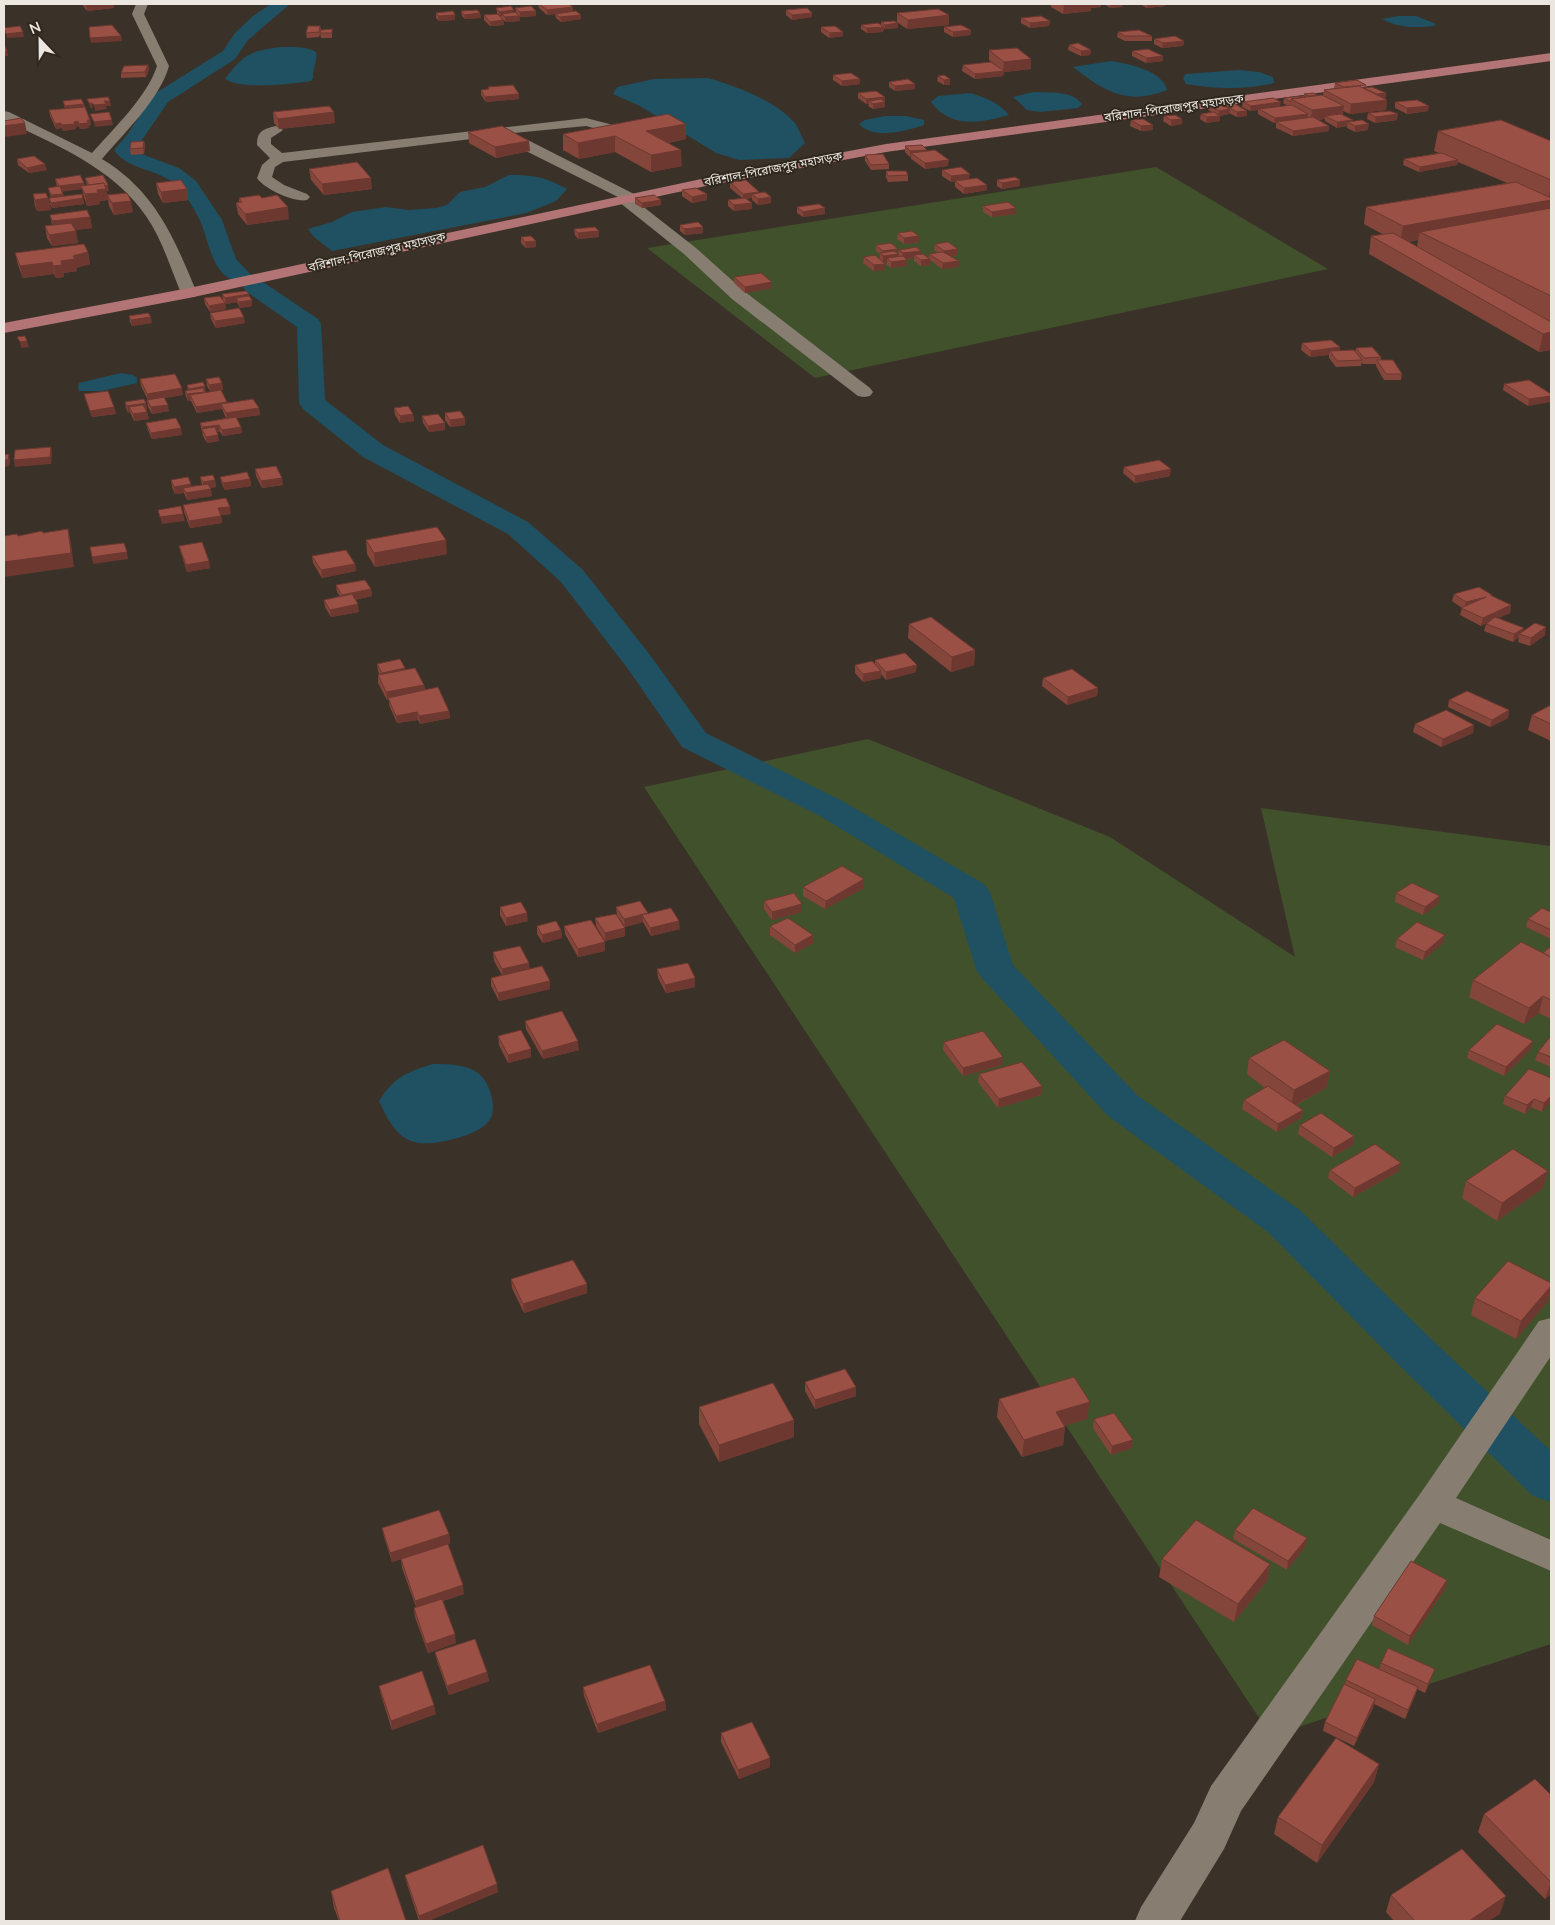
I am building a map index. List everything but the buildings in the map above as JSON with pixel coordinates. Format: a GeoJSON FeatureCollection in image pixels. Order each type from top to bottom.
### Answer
{"type":"FeatureCollection","features":[{"type":"Feature","properties":{"kind":"highway","name":"বরিশাল-পিরোজপুর মহাসড়ক"},"geometry":{"type":"LineString","coordinates":[[4,328],[189,293],[627,199],[886,148],[1551,57]]}},
{"type":"Feature","properties":{"kind":"street"},"geometry":{"type":"LineString","coordinates":[[95,158],[134,114],[162,72],[163,64],[138,14],[142,4]]}},
{"type":"Feature","properties":{"kind":"street"},"geometry":{"type":"LineString","coordinates":[[4,115],[95,158],[133,188],[154,215],[189,293]]}},
{"type":"Feature","properties":{"kind":"street"},"geometry":{"type":"LineString","coordinates":[[302,197],[279,188],[264,178],[268,165],[279,158],[586,122],[612,129]]}},
{"type":"Feature","properties":{"kind":"street"},"geometry":{"type":"LineString","coordinates":[[276,130],[264,136],[264,145],[279,158]]}},
{"type":"Feature","properties":{"kind":"street"},"geometry":{"type":"LineString","coordinates":[[500,132],[627,199],[690,250],[738,295],[864,392]]}},
{"type":"Feature","properties":{"kind":"street"},"geometry":{"type":"LineString","coordinates":[[1156,1921],[1209,1836],[1226,1799],[1433,1504],[1551,1330]]}},
{"type":"Feature","properties":{"kind":"street"},"geometry":{"type":"LineString","coordinates":[[1433,1504],[1551,1556]]}},
{"type":"Feature","properties":{"kind":"green space"},"geometry":{"type":"Polygon","coordinates":[[[1156,167],[1328,269],[815,378],[647,248],[1156,167]]]}},
{"type":"Feature","properties":{"kind":"green space"},"geometry":{"type":"Polygon","coordinates":[[[868,739],[1110,837],[1295,957],[1261,808],[1551,846],[1551,1644],[1271,1736],[644,787],[868,739]]]}},
{"type":"Feature","properties":{"kind":"water"},"geometry":{"type":"Polygon","coordinates":[[[1416,16],[1436,24],[1428,27],[1408,27],[1382,19],[1416,16]]]}},
{"type":"Feature","properties":{"kind":"water"},"geometry":{"type":"Polygon","coordinates":[[[281,47],[303,48],[316,52],[311,81],[279,85],[254,85],[232,82],[225,79],[237,64],[248,55],[262,50],[281,47]]]}},
{"type":"Feature","properties":{"kind":"water"},"geometry":{"type":"Polygon","coordinates":[[[1111,61],[1135,66],[1152,73],[1159,77],[1167,90],[1140,97],[1117,94],[1095,83],[1073,67],[1111,61]]]}},
{"type":"Feature","properties":{"kind":"water"},"geometry":{"type":"Polygon","coordinates":[[[1239,70],[1259,72],[1273,77],[1274,83],[1252,87],[1220,88],[1186,84],[1183,78],[1186,74],[1239,70]]]}},
{"type":"Feature","properties":{"kind":"water"},"geometry":{"type":"Polygon","coordinates":[[[708,78],[754,95],[776,107],[794,122],[805,143],[789,158],[739,160],[716,153],[640,106],[613,94],[617,87],[654,79],[708,78]]]}},
{"type":"Feature","properties":{"kind":"water"},"geometry":{"type":"Polygon","coordinates":[[[1033,92],[1066,94],[1082,104],[1078,108],[1040,112],[1027,110],[1013,97],[1033,92]]]}},
{"type":"Feature","properties":{"kind":"water"},"geometry":{"type":"Polygon","coordinates":[[[970,93],[991,101],[1009,115],[977,122],[967,122],[948,117],[931,102],[938,96],[970,93]]]}},
{"type":"Feature","properties":{"kind":"water"},"geometry":{"type":"Polygon","coordinates":[[[885,116],[906,116],[924,120],[924,125],[899,132],[881,133],[865,129],[859,124],[865,120],[885,116]]]}},
{"type":"Feature","properties":{"kind":"water"},"geometry":{"type":"Polygon","coordinates":[[[509,175],[539,178],[567,189],[556,201],[526,213],[332,251],[314,237],[308,229],[332,222],[352,212],[386,207],[408,210],[436,208],[447,205],[460,192],[485,187],[509,175]]]}},
{"type":"Feature","properties":{"kind":"water"},"geometry":{"type":"Polygon","coordinates":[[[121,373],[133,375],[137,378],[137,383],[102,391],[79,391],[79,383],[121,373]]]}},
{"type":"Feature","properties":{"kind":"water"},"geometry":{"type":"Polygon","coordinates":[[[433,1064],[462,1066],[473,1070],[482,1077],[492,1096],[493,1111],[488,1122],[481,1128],[458,1138],[427,1143],[407,1139],[399,1134],[392,1125],[379,1101],[390,1086],[402,1076],[433,1064]]]}},
{"type":"Feature","properties":{"kind":"waterway"},"geometry":{"type":"LineString","coordinates":[[239,275],[228,265],[211,220],[185,182],[171,172],[137,160],[124,150],[134,139],[161,98],[229,55],[241,37],[259,20],[282,4]]}},
{"type":"Feature","properties":{"kind":"waterway"},"geometry":{"type":"LineString","coordinates":[[255,287],[309,324],[312,403],[373,451],[518,528],[572,576],[639,662],[694,740],[832,809],[971,892],[995,969],[1123,1106],[1284,1221],[1414,1351],[1551,1482]]}}]}
